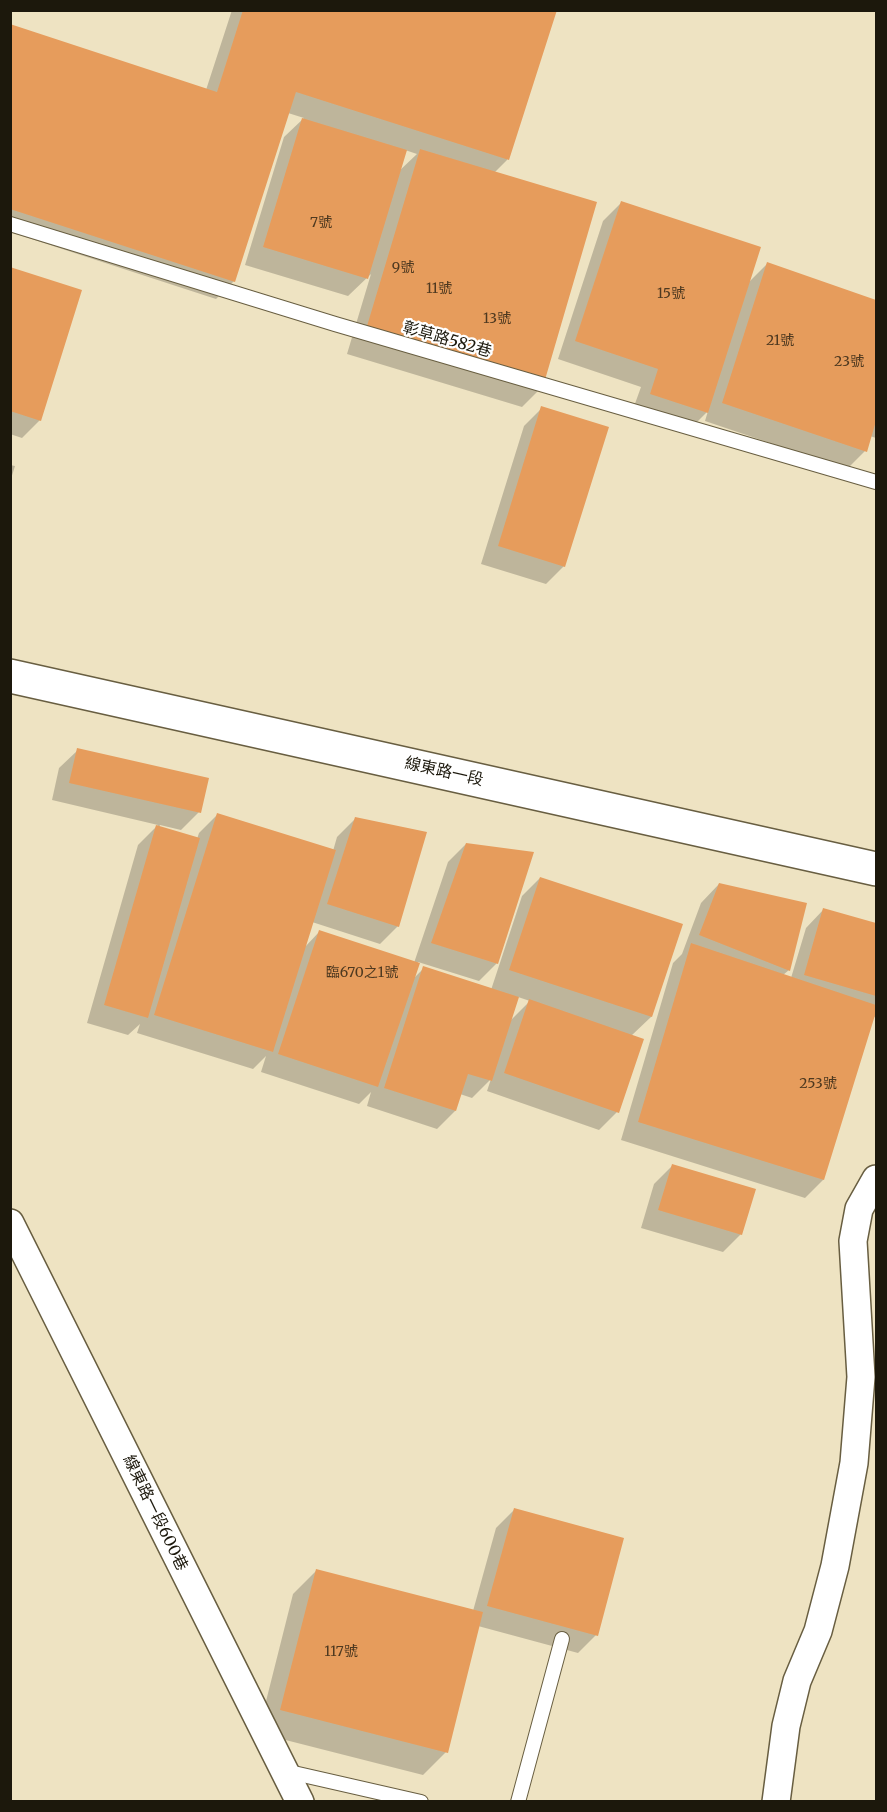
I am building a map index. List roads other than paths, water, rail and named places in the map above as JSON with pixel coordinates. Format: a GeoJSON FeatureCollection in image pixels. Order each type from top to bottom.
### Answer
{"type":"FeatureCollection","features":[{"type":"Feature","properties":{"kind":"main road","name":"線東路一段"},"geometry":{"type":"LineString","coordinates":[[10,676],[876,869]]}},
{"type":"Feature","properties":{"kind":"street"},"geometry":{"type":"LineString","coordinates":[[776,1802],[786,1726],[797,1681],[818,1631],[835,1566],[855,1463],[861,1377],[853,1241],[859,1209],[876,1179]]}},
{"type":"Feature","properties":{"kind":"street","name":"線東路一段600巷"},"geometry":{"type":"LineString","coordinates":[[10,1223],[300,1802]]}},
{"type":"Feature","properties":{"kind":"lane","name":"彰草路582巷"},"geometry":{"type":"LineString","coordinates":[[10,224],[335,324],[876,482]]}},
{"type":"Feature","properties":{"kind":"lane"},"geometry":{"type":"LineString","coordinates":[[518,1802],[562,1639]]}},
{"type":"Feature","properties":{"kind":"lane"},"geometry":{"type":"LineString","coordinates":[[283,1770],[421,1802]]}}]}
